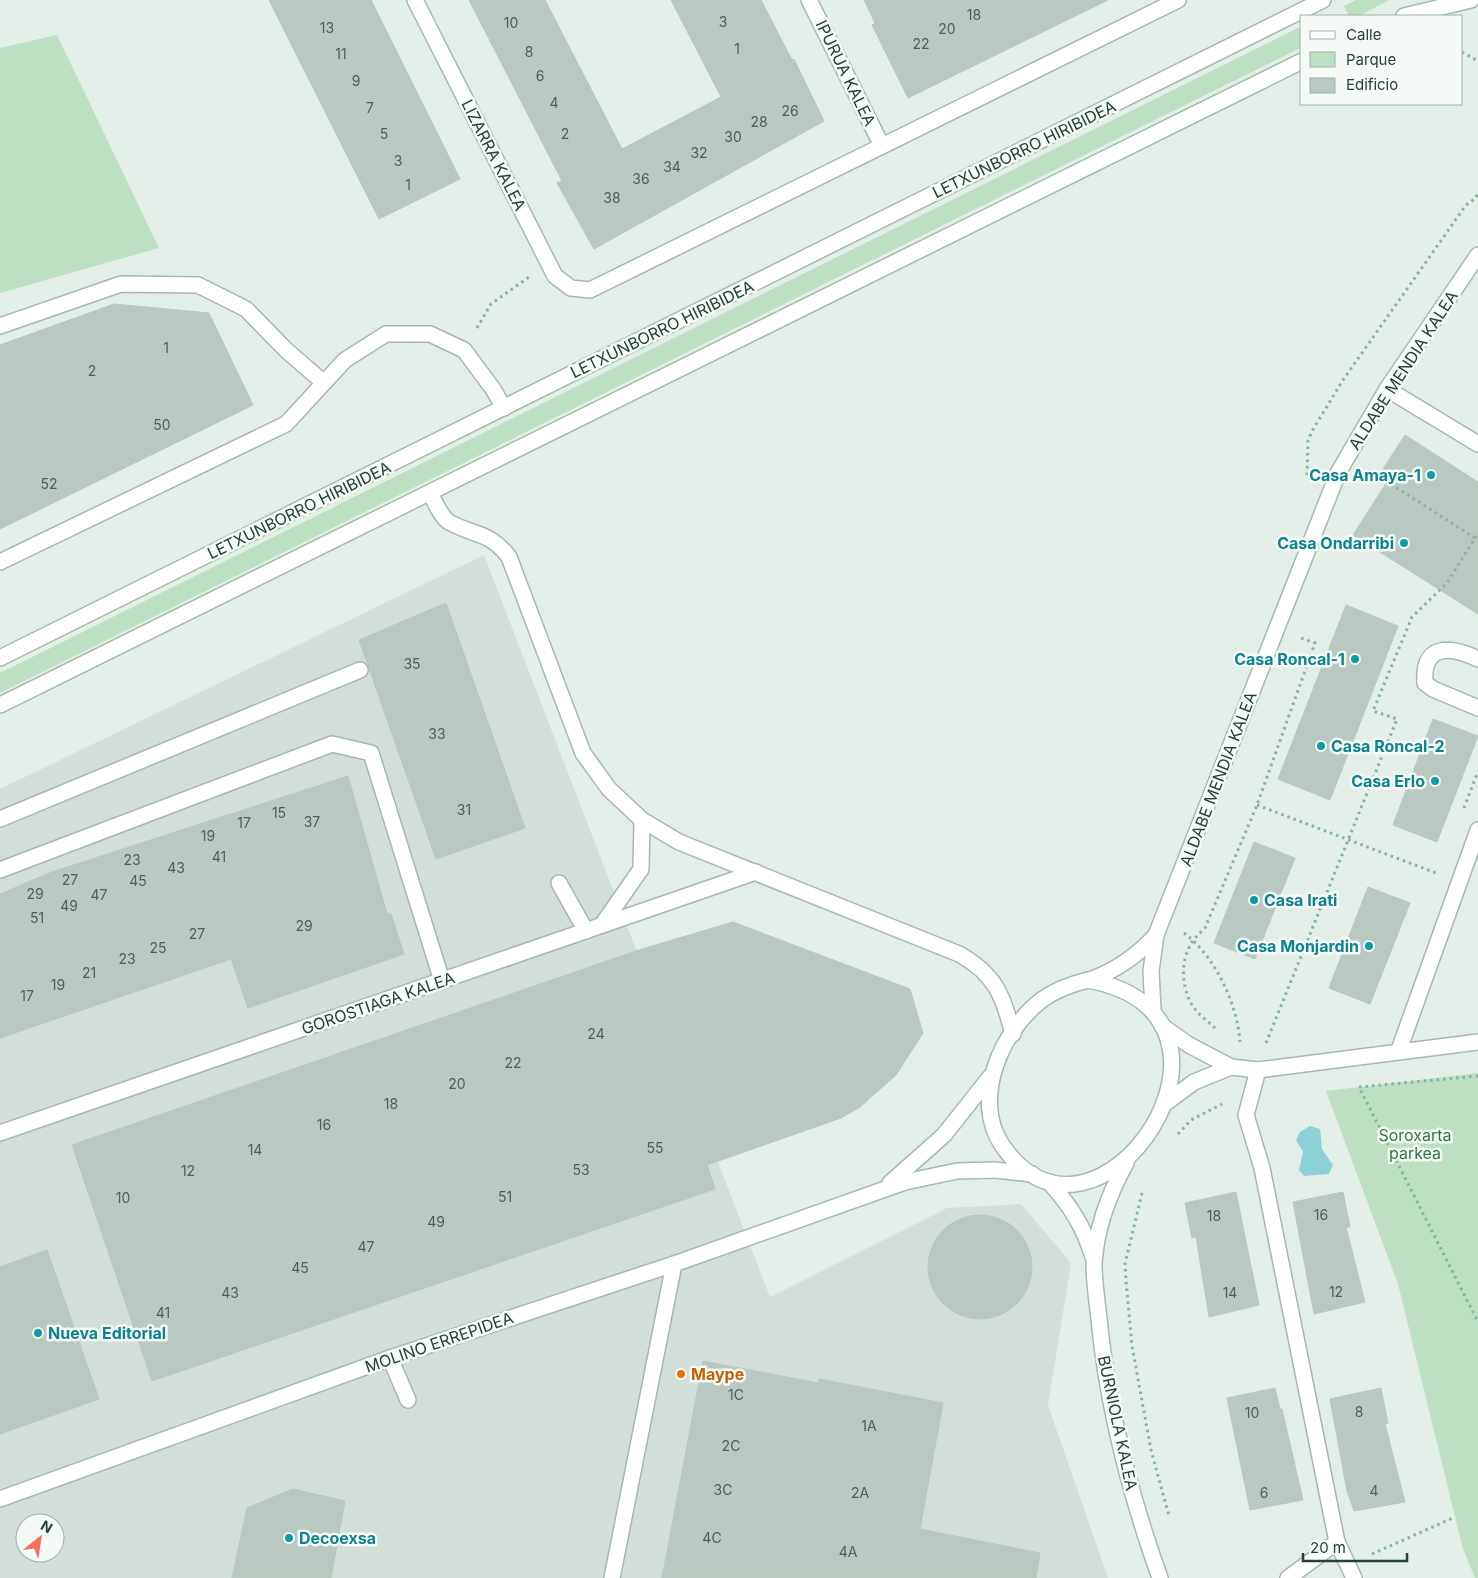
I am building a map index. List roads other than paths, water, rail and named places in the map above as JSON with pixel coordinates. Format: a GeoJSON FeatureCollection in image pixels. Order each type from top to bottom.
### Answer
{"type":"FeatureCollection","features":[{"type":"Feature","properties":{"kind":"street","name":"LIZARRA KALEA"},"geometry":{"type":"LineString","coordinates":[[415,0],[555,276],[571,288],[590,290],[882,146]]}},
{"type":"Feature","properties":{"kind":"street","name":"IPURUA KALEA"},"geometry":{"type":"LineString","coordinates":[[809,0],[882,146]]}},
{"type":"Feature","properties":{"kind":"street"},"geometry":{"type":"LineString","coordinates":[[882,146],[1178,0]]}},
{"type":"Feature","properties":{"kind":"street","name":"LETXUNBORRO HIRIBIDEA"},"geometry":{"type":"LineString","coordinates":[[0,658],[1323,0]]}},
{"type":"Feature","properties":{"kind":"street"},"geometry":{"type":"LineString","coordinates":[[1408,15],[1471,0],[1478,6]]}},
{"type":"Feature","properties":{"kind":"street"},"geometry":{"type":"LineString","coordinates":[[0,705],[1300,62]]}},
{"type":"Feature","properties":{"kind":"street","name":"ALDABE MENDIA KALEA"},"geometry":{"type":"LineString","coordinates":[[1152,1010],[1151,971],[1156,934],[1347,456],[1387,389],[1478,255]]}},
{"type":"Feature","properties":{"kind":"street"},"geometry":{"type":"LineString","coordinates":[[0,326],[121,284],[198,285],[246,309],[286,350],[324,382]]}},
{"type":"Feature","properties":{"kind":"street"},"geometry":{"type":"LineString","coordinates":[[0,562],[286,424],[345,360],[386,334],[430,334],[464,350],[493,389],[504,408]]}},
{"type":"Feature","properties":{"kind":"street"},"geometry":{"type":"LineString","coordinates":[[1387,389],[1478,444]]}},
{"type":"Feature","properties":{"kind":"street"},"geometry":{"type":"LineString","coordinates":[[430,493],[448,521],[488,537],[501,546],[509,557],[583,753],[609,789],[642,820],[679,842],[959,954],[973,962],[991,978],[998,990],[1005,1004],[1013,1034]]}},
{"type":"Feature","properties":{"kind":"street"},"geometry":{"type":"LineString","coordinates":[[1478,659],[1462,652],[1443,649],[1432,654],[1424,671],[1426,683],[1433,689],[1478,708]]}},
{"type":"Feature","properties":{"kind":"street"},"geometry":{"type":"LineString","coordinates":[[0,819],[360,670]]}},
{"type":"Feature","properties":{"kind":"street"},"geometry":{"type":"LineString","coordinates":[[0,870],[332,744],[346,746],[371,753],[442,981]]}},
{"type":"Feature","properties":{"kind":"street"},"geometry":{"type":"LineString","coordinates":[[602,925],[641,869],[642,820]]}},
{"type":"Feature","properties":{"kind":"street"},"geometry":{"type":"LineString","coordinates":[[1399,1050],[1478,830]]}},
{"type":"Feature","properties":{"kind":"street","name":"GOROSTIAGA KALEA"},"geometry":{"type":"LineString","coordinates":[[0,1133],[756,872]]}},
{"type":"Feature","properties":{"kind":"street"},"geometry":{"type":"LineString","coordinates":[[559,883],[586,931]]}},
{"type":"Feature","properties":{"kind":"street","name":"ALDABE MENDIA KALEA"},"geometry":{"type":"LineString","coordinates":[[993,1072],[1001,1053],[1026,1015],[1043,999],[1065,986],[1109,973],[1128,962],[1156,934]]}},
{"type":"Feature","properties":{"kind":"street"},"geometry":{"type":"LineString","coordinates":[[1088,980],[1110,984],[1129,992],[1152,1010],[1162,1026],[1170,1043],[1173,1061],[1171,1082],[1163,1105]]}},
{"type":"Feature","properties":{"kind":"street"},"geometry":{"type":"LineString","coordinates":[[1162,1026],[1196,1049],[1231,1067],[1258,1070],[1399,1050],[1478,1042]]}},
{"type":"Feature","properties":{"kind":"street"},"geometry":{"type":"LineString","coordinates":[[1163,1105],[1194,1082],[1231,1067]]}},
{"type":"Feature","properties":{"kind":"street"},"geometry":{"type":"LineString","coordinates":[[1258,1070],[1246,1115],[1262,1168],[1337,1542],[1351,1571]]}},
{"type":"Feature","properties":{"kind":"street"},"geometry":{"type":"LineString","coordinates":[[993,1072],[989,1112],[995,1135],[1011,1157],[1032,1174],[1049,1182],[1074,1185],[1095,1180],[1113,1170],[1130,1156]]}},
{"type":"Feature","properties":{"kind":"street","name":"MOLINO ERREPIDEA"},"geometry":{"type":"LineString","coordinates":[[880,1190],[944,1135],[993,1072]]}},
{"type":"Feature","properties":{"kind":"street","name":"BURNIOLA KALEA"},"geometry":{"type":"LineString","coordinates":[[1094,1263],[1098,1235],[1116,1181],[1163,1105]]}},
{"type":"Feature","properties":{"kind":"street","name":"MOLINO ERREPIDEA"},"geometry":{"type":"LineString","coordinates":[[0,1499],[390,1358],[674,1264],[880,1190],[922,1177],[957,1171],[994,1170],[1032,1174]]}},
{"type":"Feature","properties":{"kind":"street","name":"BURNIOLA KALEA"},"geometry":{"type":"LineString","coordinates":[[1049,1182],[1065,1199],[1078,1219],[1088,1240],[1094,1263],[1103,1357],[1116,1432],[1138,1516],[1160,1578]]}},
{"type":"Feature","properties":{"kind":"street"},"geometry":{"type":"LineString","coordinates":[[612,1578],[674,1264]]}},
{"type":"Feature","properties":{"kind":"street"},"geometry":{"type":"LineString","coordinates":[[390,1358],[408,1400]]}},
{"type":"Feature","properties":{"kind":"street"},"geometry":{"type":"LineString","coordinates":[[1288,1578],[1337,1542]]}},
{"type":"Feature","properties":{"kind":"water"},"geometry":{"type":"Polygon","coordinates":[[[1310,1126],[1320,1129],[1322,1149],[1333,1165],[1329,1174],[1304,1176],[1299,1170],[1303,1152],[1296,1140],[1300,1132],[1310,1126]]]}},
{"type":"Feature","properties":{"kind":"place","name":"Casa Amaya-1"},"geometry":{"type":"Point","coordinates":[1431,475]}},
{"type":"Feature","properties":{"kind":"place","name":"Casa Ondarribi"},"geometry":{"type":"Point","coordinates":[1404,543]}},
{"type":"Feature","properties":{"kind":"place","name":"Casa Roncal-1"},"geometry":{"type":"Point","coordinates":[1355,659]}},
{"type":"Feature","properties":{"kind":"place","name":"Casa Roncal-2"},"geometry":{"type":"Point","coordinates":[1321,746]}},
{"type":"Feature","properties":{"kind":"place","name":"Casa Erlo"},"geometry":{"type":"Point","coordinates":[1435,781]}},
{"type":"Feature","properties":{"kind":"place","name":"Casa Irati"},"geometry":{"type":"Point","coordinates":[1254,900]}},
{"type":"Feature","properties":{"kind":"place","name":"Casa Monjardin"},"geometry":{"type":"Point","coordinates":[1369,946]}},
{"type":"Feature","properties":{"kind":"place","name":"Nueva Editorial"},"geometry":{"type":"Point","coordinates":[38,1333]}},
{"type":"Feature","properties":{"kind":"place","name":"Maype"},"geometry":{"type":"Point","coordinates":[681,1374]}},
{"type":"Feature","properties":{"kind":"place","name":"Decoexsa"},"geometry":{"type":"Point","coordinates":[289,1538]}},
{"type":"Feature","properties":{"kind":"park label","name":"Soroxarta parkea"},"geometry":{"type":"Point","coordinates":[1415,1144]}}]}
